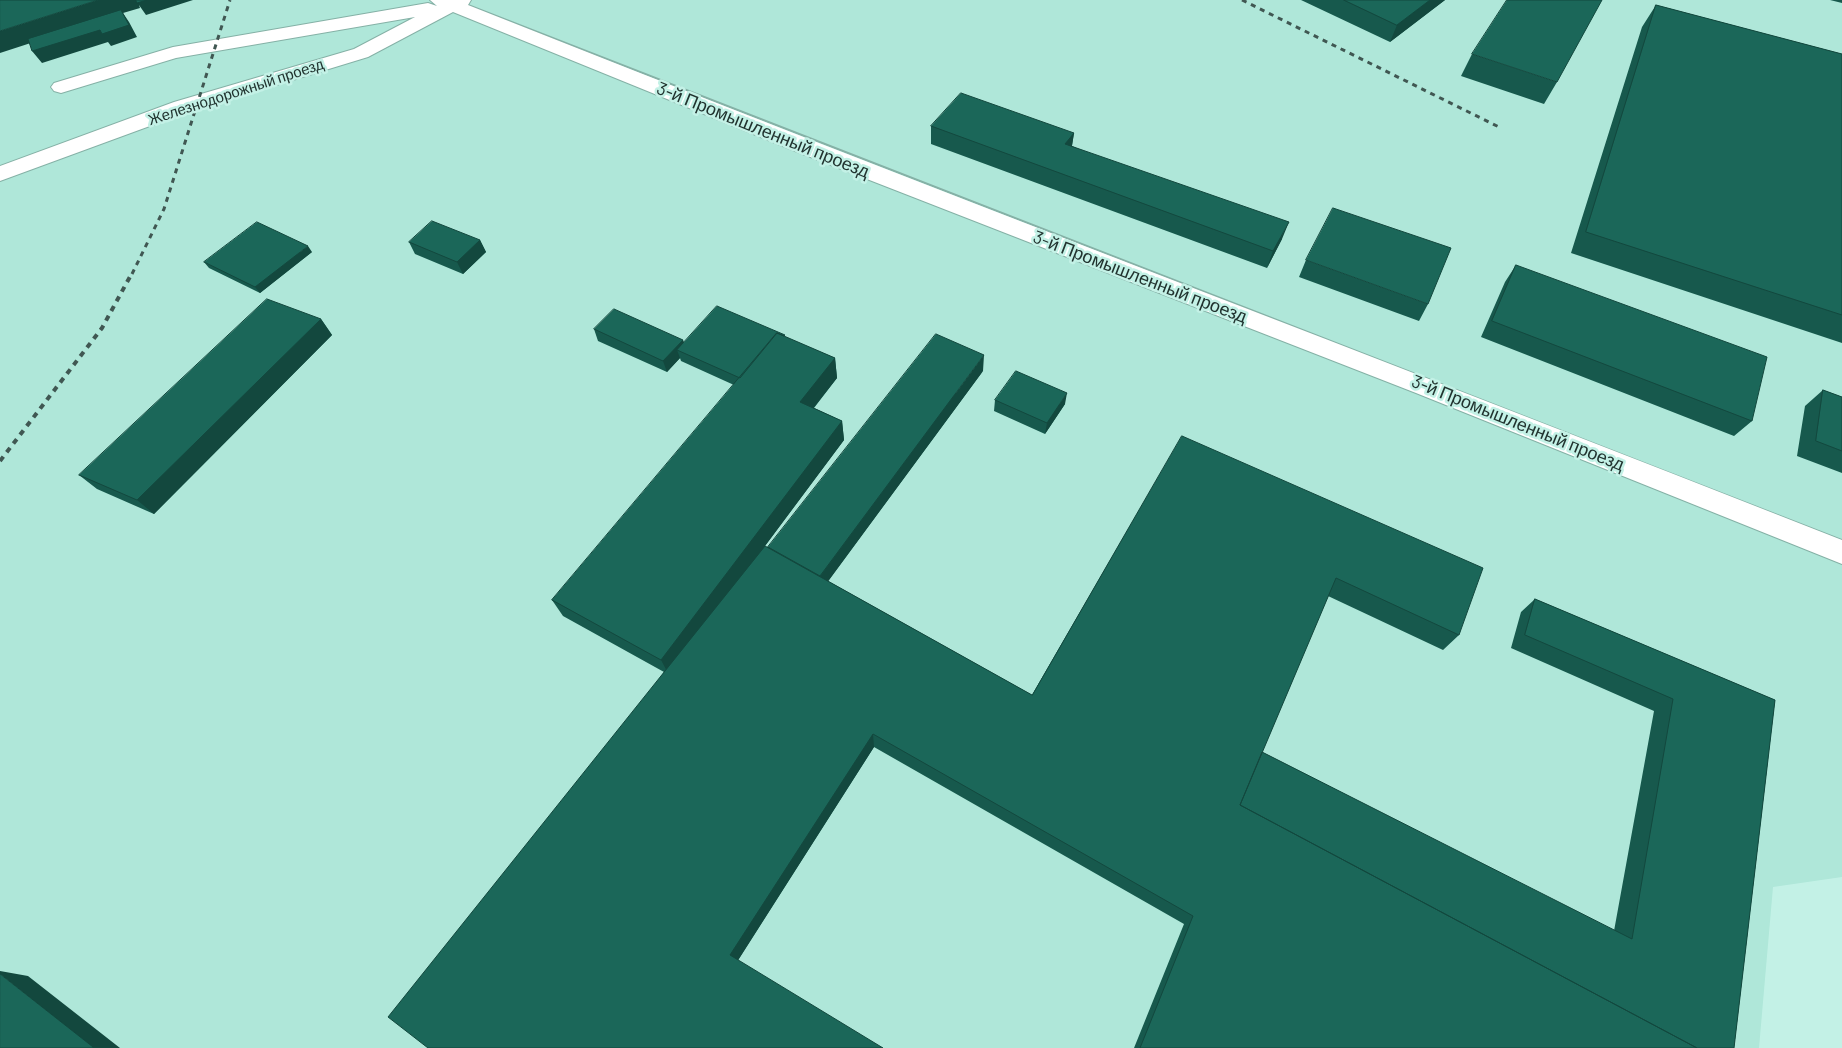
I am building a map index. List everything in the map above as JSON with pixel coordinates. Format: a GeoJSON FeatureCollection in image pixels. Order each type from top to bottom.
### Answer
{"type":"FeatureCollection","features":[{"type":"Feature","properties":{"kind":"street"},"geometry":{"type":"LineString","coordinates":[[61,87],[174,53],[452,2]]}},
{"type":"Feature","properties":{"kind":"street","name":"Железнодорожный проезд"},"geometry":{"type":"LineString","coordinates":[[0,174],[181,107],[361,52],[452,2]]}},
{"type":"Feature","properties":{"kind":"street","name":"3-й Промышленный проезд"},"geometry":{"type":"LineString","coordinates":[[452,2],[802,146],[1416,383],[1842,552]]}},
{"type":"Feature","properties":{"kind":"shaded area"},"geometry":{"type":"Polygon","coordinates":[[[0,0],[1842,0],[1842,877],[1773,887],[1759,1048],[0,1048],[0,0]]]}},
{"type":"Feature","properties":{"kind":"building"},"geometry":{"type":"Polygon","coordinates":[[[0,0],[98,0],[0,31],[0,0]]]}},
{"type":"Feature","properties":{"kind":"building"},"geometry":{"type":"Polygon","coordinates":[[[136,0],[147,0],[137,3],[136,0]]]}},
{"type":"Feature","properties":{"kind":"building"},"geometry":{"type":"Polygon","coordinates":[[[1344,0],[1430,0],[1397,25],[1344,0]]]}},
{"type":"Feature","properties":{"kind":"building"},"geometry":{"type":"Polygon","coordinates":[[[1507,0],[1602,0],[1557,82],[1472,54],[1507,0]]]}},
{"type":"Feature","properties":{"kind":"building"},"geometry":{"type":"Polygon","coordinates":[[[1656,5],[1842,54],[1842,315],[1586,232],[1656,5]]]}},
{"type":"Feature","properties":{"kind":"building"},"geometry":{"type":"Polygon","coordinates":[[[121,10],[129,25],[102,34],[100,30],[32,51],[28,39],[121,10]]]}},
{"type":"Feature","properties":{"kind":"building"},"geometry":{"type":"Polygon","coordinates":[[[961,93],[1074,133],[1065,144],[1289,222],[1273,251],[931,126],[961,93]]]}},
{"type":"Feature","properties":{"kind":"building"},"geometry":{"type":"Polygon","coordinates":[[[1333,208],[1451,248],[1428,304],[1306,260],[1333,208]]]}},
{"type":"Feature","properties":{"kind":"building"},"geometry":{"type":"Polygon","coordinates":[[[432,221],[480,240],[457,262],[409,242],[432,221]]]}},
{"type":"Feature","properties":{"kind":"building"},"geometry":{"type":"Polygon","coordinates":[[[257,222],[308,246],[255,287],[204,262],[257,222]]]}},
{"type":"Feature","properties":{"kind":"building"},"geometry":{"type":"Polygon","coordinates":[[[1516,265],[1767,357],[1752,421],[1492,321],[1516,265]]]}},
{"type":"Feature","properties":{"kind":"building"},"geometry":{"type":"Polygon","coordinates":[[[267,299],[321,319],[137,500],[79,475],[267,299]]]}},
{"type":"Feature","properties":{"kind":"building"},"geometry":{"type":"Polygon","coordinates":[[[717,306],[785,335],[777,333],[740,378],[677,350],[717,306]]]}},
{"type":"Feature","properties":{"kind":"building"},"geometry":{"type":"Polygon","coordinates":[[[614,309],[683,340],[663,361],[594,329],[614,309]]]}},
{"type":"Feature","properties":{"kind":"building"},"geometry":{"type":"Polygon","coordinates":[[[777,333],[835,358],[800,402],[842,421],[661,660],[552,600],[777,333]]]}},
{"type":"Feature","properties":{"kind":"building"},"geometry":{"type":"Polygon","coordinates":[[[936,334],[984,355],[820,576],[768,547],[936,334]]]}},
{"type":"Feature","properties":{"kind":"building"},"geometry":{"type":"Polygon","coordinates":[[[1016,371],[1067,393],[1047,423],[995,400],[1016,371]]]}},
{"type":"Feature","properties":{"kind":"building"},"geometry":{"type":"Polygon","coordinates":[[[1823,390],[1842,397],[1842,451],[1816,441],[1823,390]]]}},
{"type":"Feature","properties":{"kind":"building"},"geometry":{"type":"Polygon","coordinates":[[[1182,436],[1483,568],[1459,635],[1336,578],[1240,805],[1697,1048],[1140,1048],[1193,916],[873,734],[730,955],[883,1048],[428,1048],[388,1017],[765,546],[1032,695],[1182,436]]]}},
{"type":"Feature","properties":{"kind":"building"},"geometry":{"type":"Polygon","coordinates":[[[1535,599],[1775,700],[1734,1048],[1697,1048],[1240,805],[1262,752],[1632,939],[1673,699],[1525,635],[1535,599]]]}},
{"type":"Feature","properties":{"kind":"building"},"geometry":{"type":"Polygon","coordinates":[[[0,974],[93,1047],[93,1048],[0,1048],[0,974]]]}},
{"type":"Feature","properties":{"kind":"railway"},"geometry":{"type":"LineString","coordinates":[[132,274],[164,209],[230,0]]}},
{"type":"Feature","properties":{"kind":"railway"},"geometry":{"type":"LineString","coordinates":[[1242,0],[1501,128]]}},
{"type":"Feature","properties":{"kind":"railway"},"geometry":{"type":"LineString","coordinates":[[0,461],[102,328],[132,273]]}}]}
